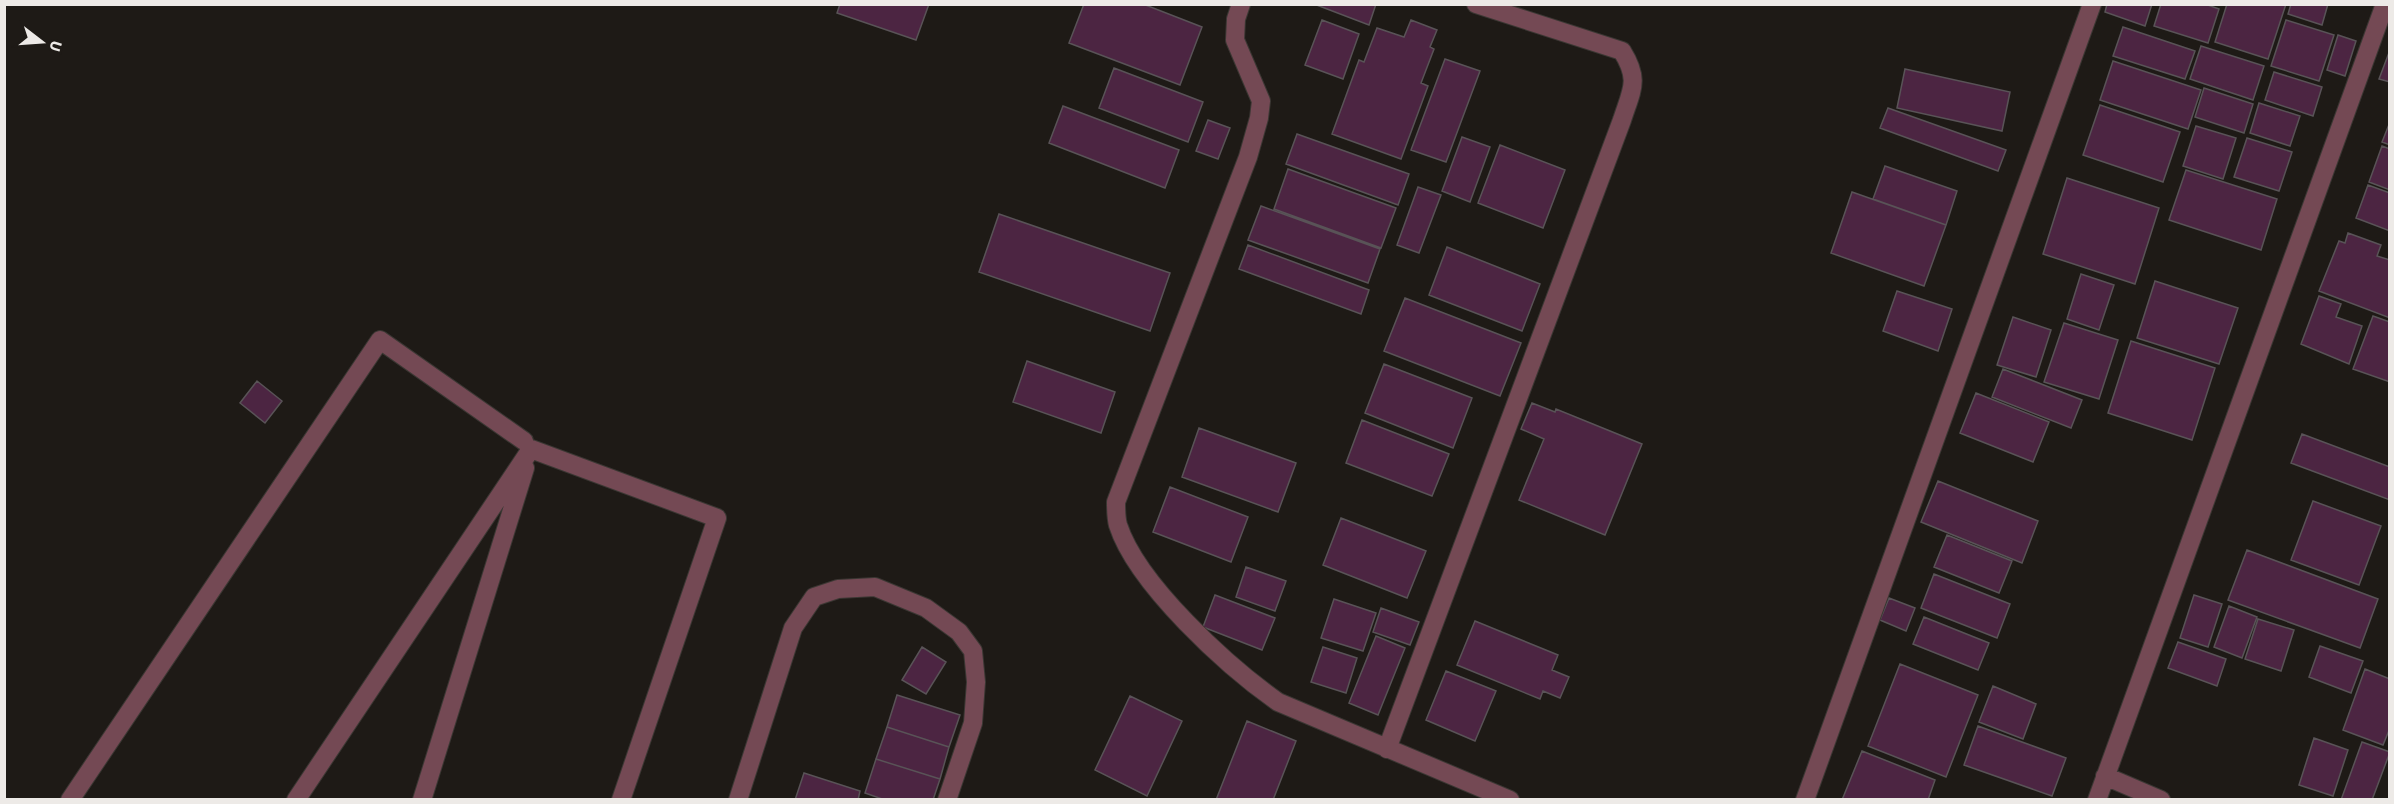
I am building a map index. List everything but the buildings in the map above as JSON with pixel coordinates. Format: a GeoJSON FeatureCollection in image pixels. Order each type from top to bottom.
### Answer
{"type":"FeatureCollection","features":[{"type":"Feature","properties":{"kind":"street"},"geometry":{"type":"LineString","coordinates":[[1241,4],[1236,19],[1235,40],[1261,101],[1259,118],[1248,157],[1119,493],[1116,502],[1117,524],[1132,557],[1179,616],[1248,681],[1278,702],[1510,800]]}},
{"type":"Feature","properties":{"kind":"street"},"geometry":{"type":"LineString","coordinates":[[1387,749],[1622,120],[1634,79],[1631,66],[1622,51],[1476,4]]}},
{"type":"Feature","properties":{"kind":"street"},"geometry":{"type":"LineString","coordinates":[[1805,800],[2092,4]]}},
{"type":"Feature","properties":{"kind":"street"},"geometry":{"type":"LineString","coordinates":[[2097,800],[2385,4]]}},
{"type":"Feature","properties":{"kind":"street"},"geometry":{"type":"LineString","coordinates":[[70,800],[380,340],[528,445],[717,518],[621,800]]}},
{"type":"Feature","properties":{"kind":"street"},"geometry":{"type":"LineString","coordinates":[[296,800],[528,445]]}},
{"type":"Feature","properties":{"kind":"street"},"geometry":{"type":"LineString","coordinates":[[422,800],[528,445]]}},
{"type":"Feature","properties":{"kind":"street"},"geometry":{"type":"LineString","coordinates":[[738,800],[793,628],[814,597],[838,589],[875,587],[926,608],[959,632],[973,651],[976,682],[973,723],[946,800]]}},
{"type":"Feature","properties":{"kind":"street"},"geometry":{"type":"LineString","coordinates":[[2105,776],[2161,800]]}}]}
